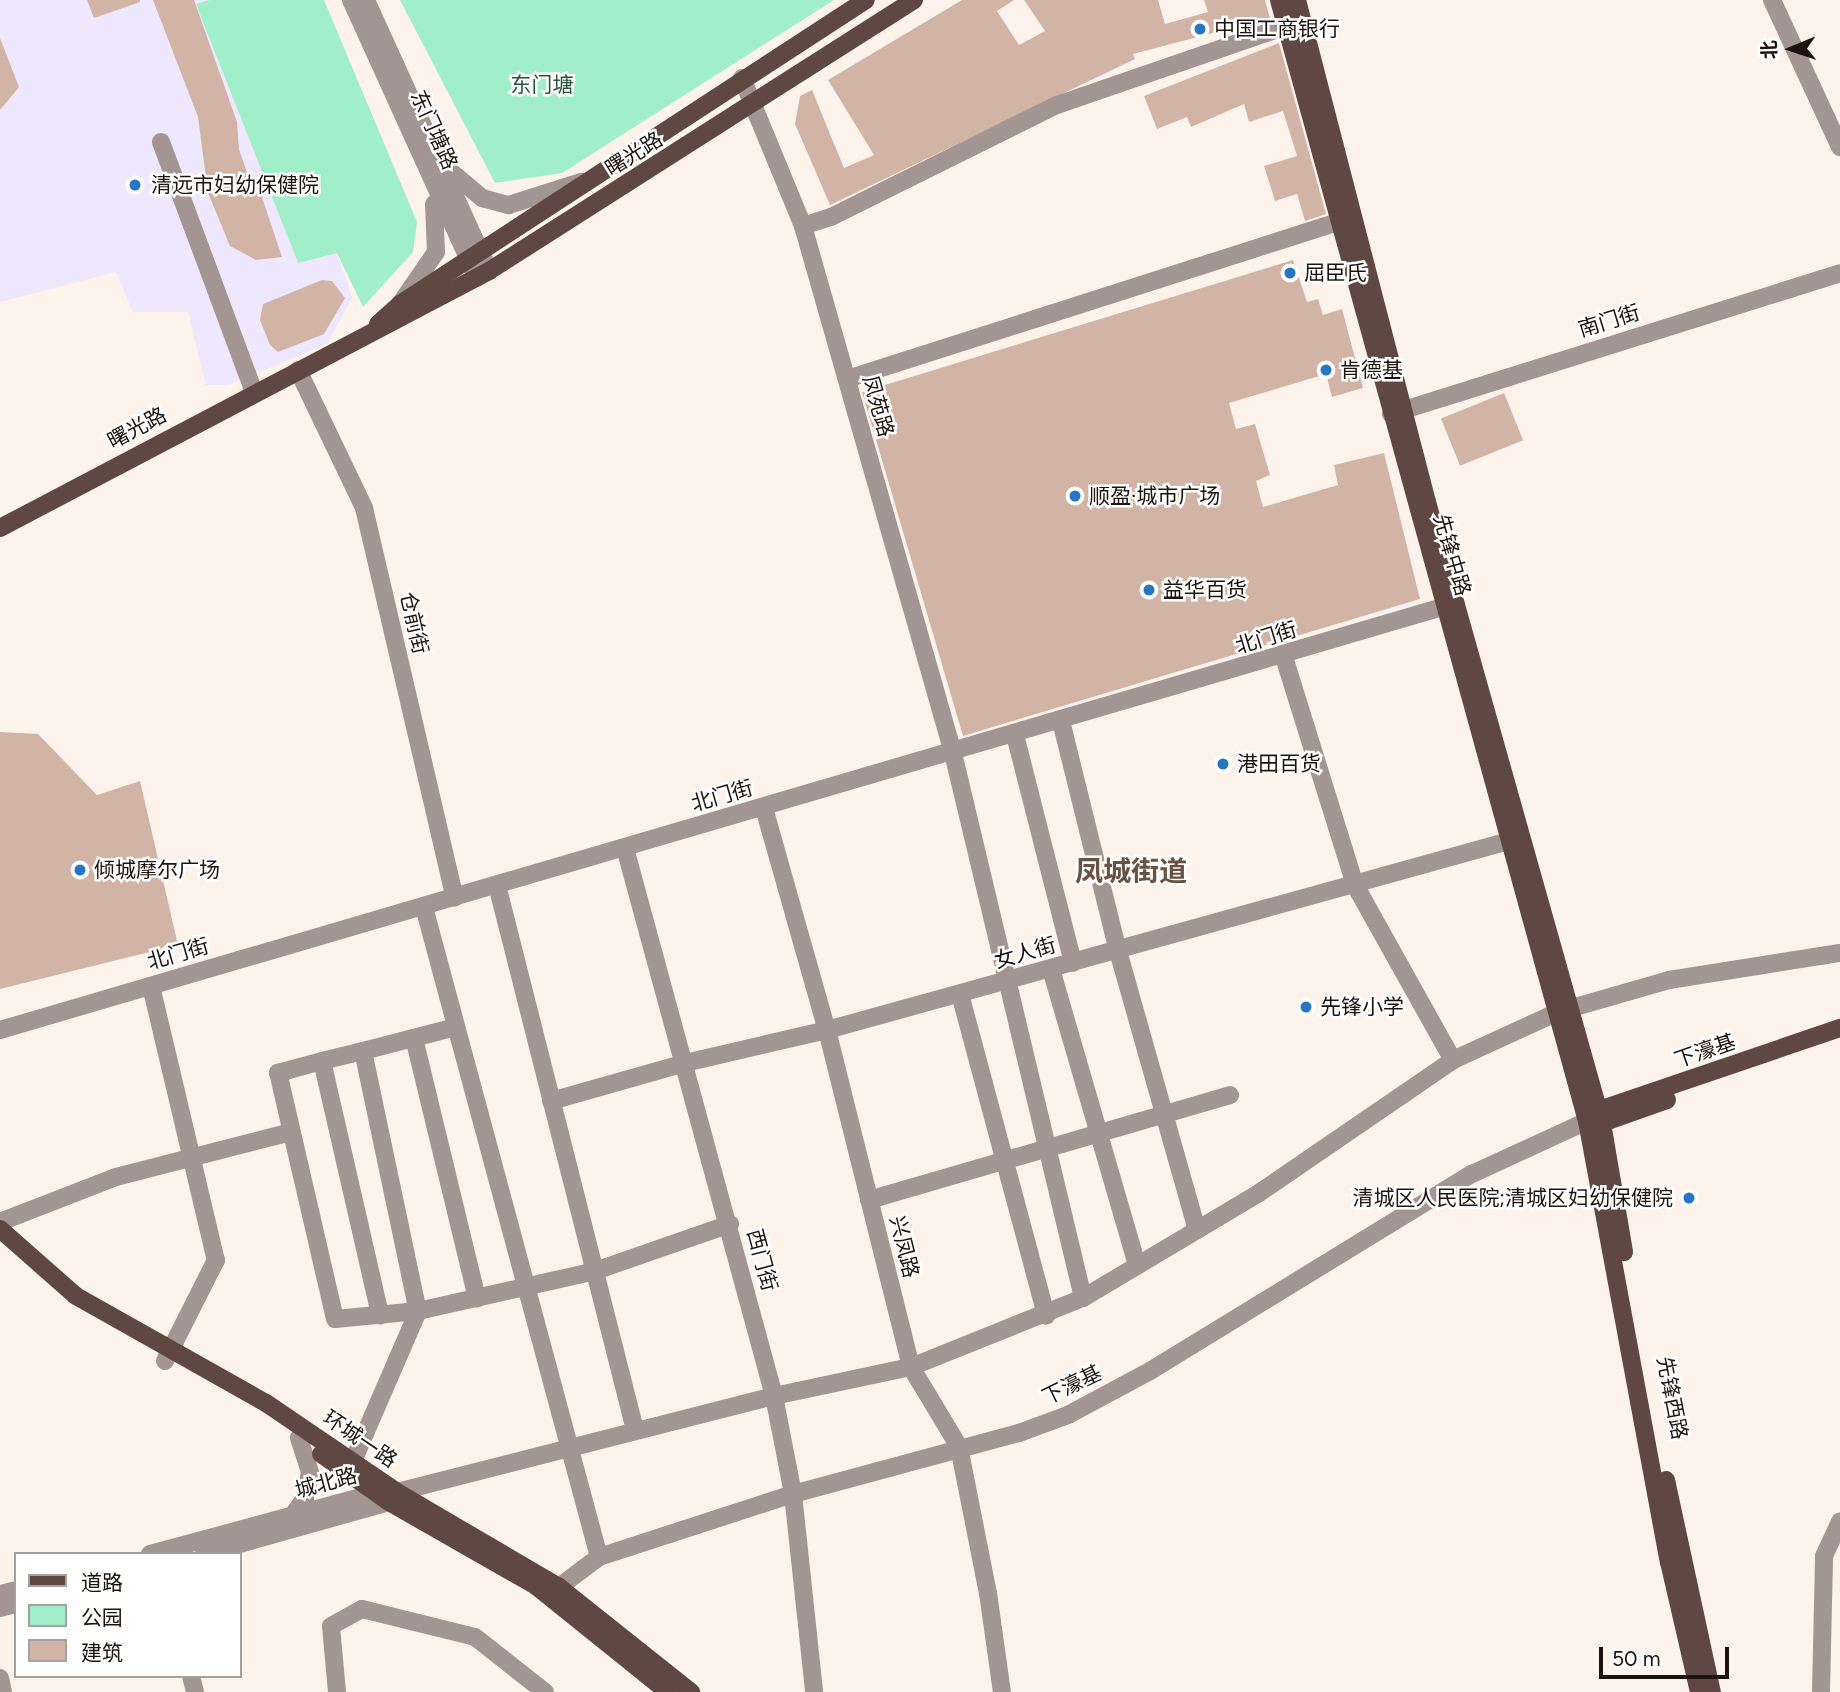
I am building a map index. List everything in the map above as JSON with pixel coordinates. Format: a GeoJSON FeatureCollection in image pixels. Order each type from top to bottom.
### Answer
{"type":"FeatureCollection","features":[{"type":"Feature","properties":{"kind":"main road","name":"曙光路"},"geometry":{"type":"LineString","coordinates":[[370,331],[400,304],[603,173],[742,78],[866,0]]}},
{"type":"Feature","properties":{"kind":"main road","name":"曙光路"},"geometry":{"type":"LineString","coordinates":[[0,528],[370,331],[407,318],[483,275],[914,0]]}},
{"type":"Feature","properties":{"kind":"main road","name":"先锋中路"},"geometry":{"type":"LineString","coordinates":[[1279,0],[1338,222],[1398,411]]}},
{"type":"Feature","properties":{"kind":"main road","name":"先锋中路"},"geometry":{"type":"LineString","coordinates":[[1297,0],[1398,411],[1450,605],[1596,1118]]}},
{"type":"Feature","properties":{"kind":"main road","name":"先锋中路"},"geometry":{"type":"LineString","coordinates":[[1450,605],[1509,841],[1565,1010]]}},
{"type":"Feature","properties":{"kind":"main road","name":"下濠基"},"geometry":{"type":"LineString","coordinates":[[1596,1118],[1840,1028]]}},
{"type":"Feature","properties":{"kind":"main road","name":"下濠基"},"geometry":{"type":"LineString","coordinates":[[1596,1118],[1840,1038]]}},
{"type":"Feature","properties":{"kind":"main road","name":"先锋西路"},"geometry":{"type":"LineString","coordinates":[[1596,1118],[1669,1562],[1699,1692]]}},
{"type":"Feature","properties":{"kind":"main road","name":"先锋西路"},"geometry":{"type":"LineString","coordinates":[[1596,1118],[1644,1374],[1712,1692]]}},
{"type":"Feature","properties":{"kind":"main road","name":"环城一路"},"geometry":{"type":"LineString","coordinates":[[0,1229],[76,1296],[167,1355],[266,1403],[387,1496],[536,1586],[668,1692]]}},
{"type":"Feature","properties":{"kind":"main road","name":"环城一路"},"geometry":{"type":"LineString","coordinates":[[0,1244],[39,1280],[351,1467]]}},
{"type":"Feature","properties":{"kind":"main road","name":"环城一路"},"geometry":{"type":"LineString","coordinates":[[387,1496],[559,1587],[691,1692]]}},
{"type":"Feature","properties":{"kind":"street","name":"东门塘路"},"geometry":{"type":"LineString","coordinates":[[351,0],[483,275]]}},
{"type":"Feature","properties":{"kind":"street","name":"东门塘路"},"geometry":{"type":"LineString","coordinates":[[366,0],[432,164]]}},
{"type":"Feature","properties":{"kind":"street"},"geometry":{"type":"LineString","coordinates":[[1772,0],[1840,147]]}},
{"type":"Feature","properties":{"kind":"street"},"geometry":{"type":"LineString","coordinates":[[803,226],[831,217],[1057,105],[1287,26]]}},
{"type":"Feature","properties":{"kind":"street","name":"凤苑路"},"geometry":{"type":"LineString","coordinates":[[742,78],[803,226],[953,753],[1083,1298]]}},
{"type":"Feature","properties":{"kind":"street"},"geometry":{"type":"LineString","coordinates":[[161,142],[254,393]]}},
{"type":"Feature","properties":{"kind":"street"},"geometry":{"type":"LineString","coordinates":[[432,164],[482,198],[509,205],[603,173]]}},
{"type":"Feature","properties":{"kind":"street"},"geometry":{"type":"LineString","coordinates":[[400,304],[433,261],[438,243],[432,164]]}},
{"type":"Feature","properties":{"kind":"street"},"geometry":{"type":"LineString","coordinates":[[847,379],[1338,222]]}},
{"type":"Feature","properties":{"kind":"street","name":"南门街"},"geometry":{"type":"LineString","coordinates":[[1398,411],[1840,273]]}},
{"type":"Feature","properties":{"kind":"street","name":"仓前街"},"geometry":{"type":"LineString","coordinates":[[298,370],[364,508],[455,898]]}},
{"type":"Feature","properties":{"kind":"street","name":"北门街"},"geometry":{"type":"LineString","coordinates":[[0,1030],[1284,657],[1450,605]]}},
{"type":"Feature","properties":{"kind":"street"},"geometry":{"type":"LineString","coordinates":[[1284,657],[1355,885],[1453,1060]]}},
{"type":"Feature","properties":{"kind":"street"},"geometry":{"type":"LineString","coordinates":[[1061,721],[1118,951],[1197,1230]]}},
{"type":"Feature","properties":{"kind":"street"},"geometry":{"type":"LineString","coordinates":[[1015,735],[1073,963]]}},
{"type":"Feature","properties":{"kind":"street","name":"兴凤路"},"geometry":{"type":"LineString","coordinates":[[764,808],[827,1030],[911,1367],[958,1447],[988,1593],[1002,1692]]}},
{"type":"Feature","properties":{"kind":"street","name":"女人街"},"geometry":{"type":"LineString","coordinates":[[551,1101],[685,1063],[827,1030],[960,994],[1509,841]]}},
{"type":"Feature","properties":{"kind":"street","name":"西门街"},"geometry":{"type":"LineString","coordinates":[[625,848],[730,1224],[774,1396],[793,1494],[814,1692]]}},
{"type":"Feature","properties":{"kind":"street"},"geometry":{"type":"LineString","coordinates":[[497,885],[635,1430]]}},
{"type":"Feature","properties":{"kind":"street"},"geometry":{"type":"LineString","coordinates":[[424,907],[566,1448],[599,1557]]}},
{"type":"Feature","properties":{"kind":"street"},"geometry":{"type":"LineString","coordinates":[[387,1496],[635,1430],[774,1396],[911,1367],[1046,1316],[1083,1298],[1197,1230],[1453,1060],[1565,1010],[1669,980],[1840,953]]}},
{"type":"Feature","properties":{"kind":"street"},"geometry":{"type":"LineString","coordinates":[[1051,969],[1137,1265]]}},
{"type":"Feature","properties":{"kind":"street"},"geometry":{"type":"LineString","coordinates":[[151,986],[195,1156],[216,1260],[167,1355]]}},
{"type":"Feature","properties":{"kind":"street"},"geometry":{"type":"LineString","coordinates":[[960,994],[1046,1316]]}},
{"type":"Feature","properties":{"kind":"street"},"geometry":{"type":"LineString","coordinates":[[456,1027],[278,1073],[335,1319],[418,1311],[594,1271],[730,1224]]}},
{"type":"Feature","properties":{"kind":"street"},"geometry":{"type":"LineString","coordinates":[[414,1038],[477,1298]]}},
{"type":"Feature","properties":{"kind":"street"},"geometry":{"type":"LineString","coordinates":[[351,1467],[418,1311],[363,1051]]}},
{"type":"Feature","properties":{"kind":"street"},"geometry":{"type":"LineString","coordinates":[[322,1061],[380,1315]]}},
{"type":"Feature","properties":{"kind":"street"},"geometry":{"type":"LineString","coordinates":[[869,1200],[1230,1094]]}},
{"type":"Feature","properties":{"kind":"street","name":"下濠基"},"geometry":{"type":"LineString","coordinates":[[559,1587],[599,1557],[793,1494],[1068,1415],[1150,1371],[1472,1174],[1596,1118]]}},
{"type":"Feature","properties":{"kind":"street"},"geometry":{"type":"LineString","coordinates":[[0,1222],[117,1177],[291,1132]]}},
{"type":"Feature","properties":{"kind":"street"},"geometry":{"type":"LineString","coordinates":[[293,1515],[305,1498],[310,1472],[299,1438]]}},
{"type":"Feature","properties":{"kind":"street","name":"城北路"},"geometry":{"type":"LineString","coordinates":[[157,1552],[293,1515],[387,1496]]}},
{"type":"Feature","properties":{"kind":"street","name":"城北路"},"geometry":{"type":"LineString","coordinates":[[210,1552],[387,1496]]}},
{"type":"Feature","properties":{"kind":"street"},"geometry":{"type":"LineString","coordinates":[[1821,1692],[1824,1556],[1840,1521]]}},
{"type":"Feature","properties":{"kind":"street"},"geometry":{"type":"LineString","coordinates":[[536,1586],[559,1587]]}},
{"type":"Feature","properties":{"kind":"street"},"geometry":{"type":"LineString","coordinates":[[337,1692],[331,1626],[362,1609],[475,1637],[545,1692]]}},
{"type":"Feature","properties":{"kind":"street"},"geometry":{"type":"LineString","coordinates":[[0,1678],[3,1692]]}},
{"type":"Feature","properties":{"kind":"shaded area","name":"清远市妇幼保健院"},"geometry":{"type":"Polygon","coordinates":[[[0,0],[210,0],[298,263],[337,253],[352,298],[327,344],[228,385],[206,385],[188,312],[133,312],[116,272],[0,302],[0,0]]]}},
{"type":"Feature","properties":{"kind":"green space"},"geometry":{"type":"Polygon","coordinates":[[[210,0],[324,0],[417,222],[413,252],[363,307],[337,253],[298,263],[196,4],[210,0]]]}},
{"type":"Feature","properties":{"kind":"green space","name":"东门塘"},"geometry":{"type":"Polygon","coordinates":[[[400,0],[834,0],[562,173],[495,183],[400,0]]]}},
{"type":"Feature","properties":{"kind":"building"},"geometry":{"type":"Polygon","coordinates":[[[87,0],[140,0],[140,2],[94,18],[87,0]]]}},
{"type":"Feature","properties":{"kind":"building"},"geometry":{"type":"Polygon","coordinates":[[[153,0],[194,0],[237,122],[239,150],[251,183],[259,188],[282,257],[256,260],[230,246],[208,193],[198,117],[153,0]]]}},
{"type":"Feature","properties":{"kind":"building"},"geometry":{"type":"Polygon","coordinates":[[[962,0],[1014,0],[997,11],[1019,45],[1045,31],[1024,0],[1158,0],[1165,24],[1208,12],[1204,0],[1265,0],[1270,18],[1133,54],[1135,59],[830,205],[795,124],[800,96],[812,90],[844,168],[874,155],[828,80],[962,0]]]}},
{"type":"Feature","properties":{"kind":"building"},"geometry":{"type":"Polygon","coordinates":[[[0,38],[19,87],[0,110],[0,38]]]}},
{"type":"Feature","properties":{"kind":"building"},"geometry":{"type":"Polygon","coordinates":[[[1279,43],[1326,214],[1305,221],[1297,194],[1275,201],[1264,166],[1297,156],[1283,111],[1249,122],[1244,104],[1191,127],[1187,117],[1157,129],[1144,96],[1279,43]]]}},
{"type":"Feature","properties":{"kind":"building","name":"顺盈·城市广场"},"geometry":{"type":"Polygon","coordinates":[[[1293,260],[1307,302],[1318,299],[1323,315],[1342,309],[1363,388],[1332,397],[1326,374],[1229,403],[1236,429],[1255,424],[1270,475],[1256,481],[1263,507],[1338,485],[1334,465],[1384,453],[1420,599],[963,736],[862,392],[1293,260]]]}},
{"type":"Feature","properties":{"kind":"building"},"geometry":{"type":"Polygon","coordinates":[[[322,280],[332,281],[345,298],[324,334],[278,352],[270,345],[260,320],[263,304],[322,280]]]}},
{"type":"Feature","properties":{"kind":"building"},"geometry":{"type":"Polygon","coordinates":[[[1504,393],[1523,440],[1460,466],[1441,418],[1504,393]]]}},
{"type":"Feature","properties":{"kind":"building","name":"倾城摩尔广场"},"geometry":{"type":"Polygon","coordinates":[[[0,732],[38,734],[97,795],[140,781],[178,945],[0,989],[0,732]]]}},
{"type":"Feature","properties":{"kind":"place","name":"中国工商银行"},"geometry":{"type":"Point","coordinates":[1200,29]}},
{"type":"Feature","properties":{"kind":"place","name":"清远市妇幼保健院"},"geometry":{"type":"Point","coordinates":[135,185]}},
{"type":"Feature","properties":{"kind":"place","name":"屈臣氏"},"geometry":{"type":"Point","coordinates":[1290,273]}},
{"type":"Feature","properties":{"kind":"place","name":"肯德基"},"geometry":{"type":"Point","coordinates":[1326,370]}},
{"type":"Feature","properties":{"kind":"place","name":"顺盈·城市广场"},"geometry":{"type":"Point","coordinates":[1075,496]}},
{"type":"Feature","properties":{"kind":"place","name":"益华百货"},"geometry":{"type":"Point","coordinates":[1149,590]}},
{"type":"Feature","properties":{"kind":"place","name":"港田百货"},"geometry":{"type":"Point","coordinates":[1223,764]}},
{"type":"Feature","properties":{"kind":"place","name":"倾城摩尔广场"},"geometry":{"type":"Point","coordinates":[80,870]}},
{"type":"Feature","properties":{"kind":"place","name":"先锋小学"},"geometry":{"type":"Point","coordinates":[1306,1007]}},
{"type":"Feature","properties":{"kind":"place","name":"清城区人民医院;清城区妇幼保健院"},"geometry":{"type":"Point","coordinates":[1689,1198]}},
{"type":"Feature","properties":{"kind":"district","name":"凤城街道"},"geometry":{"type":"Point","coordinates":[1131,871]}}]}
